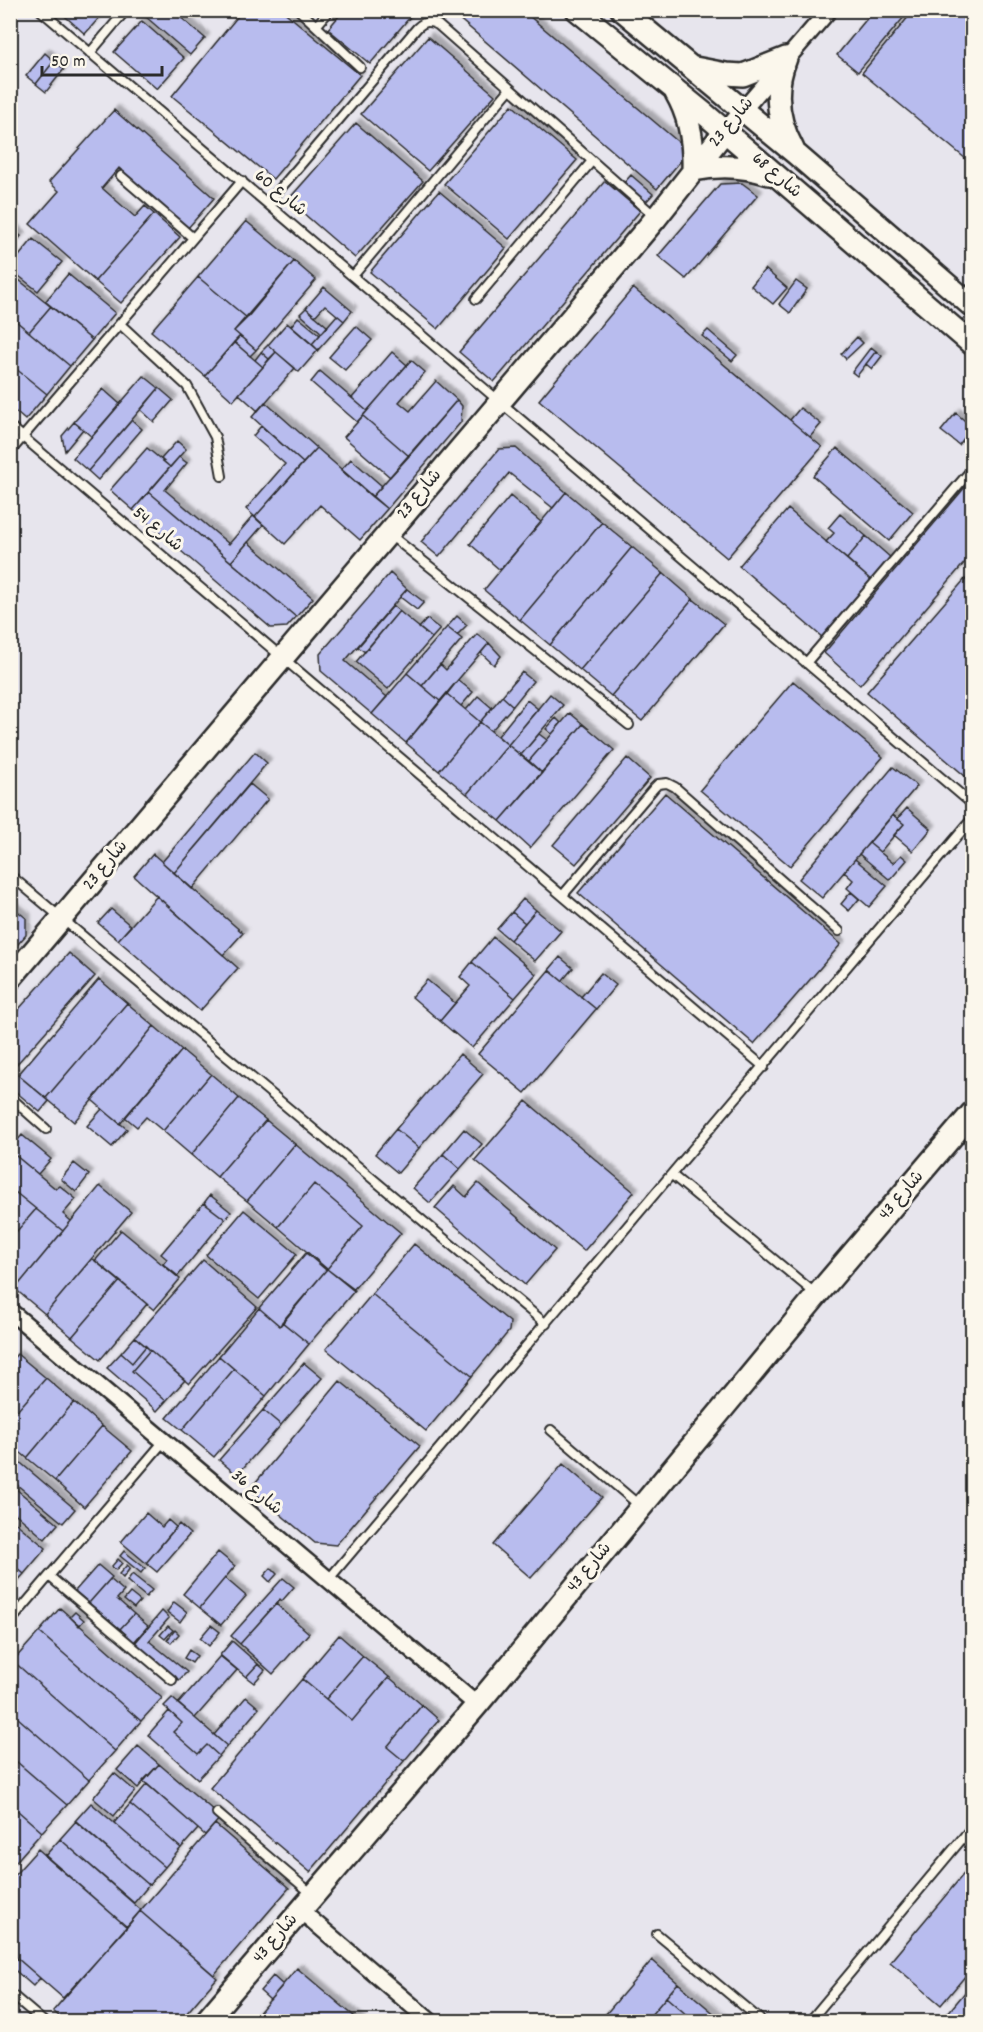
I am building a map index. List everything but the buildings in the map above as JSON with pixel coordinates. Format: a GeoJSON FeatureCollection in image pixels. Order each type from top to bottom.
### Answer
{"type":"FeatureCollection","features":[{"type":"Feature","properties":{"kind":"street","name":"شارع 68"},"geometry":{"type":"LineString","coordinates":[[577,10],[672,87],[972,344]]}},
{"type":"Feature","properties":{"kind":"street","name":"شارع 68"},"geometry":{"type":"LineString","coordinates":[[622,10],[796,153],[972,306]]}},
{"type":"Feature","properties":{"kind":"street","name":"شارع 23"},"geometry":{"type":"LineString","coordinates":[[10,979],[656,218],[724,132],[829,10]]}},
{"type":"Feature","properties":{"kind":"street"},"geometry":{"type":"LineString","coordinates":[[691,67],[743,75],[786,58]]}},
{"type":"Feature","properties":{"kind":"street"},"geometry":{"type":"LineString","coordinates":[[786,58],[780,76],[778,104],[785,134],[796,153]]}},
{"type":"Feature","properties":{"kind":"street"},"geometry":{"type":"LineString","coordinates":[[672,87],[681,101],[691,132],[693,170],[735,166],[775,176]]}},
{"type":"Feature","properties":{"kind":"street","name":"شارع 43"},"geometry":{"type":"LineString","coordinates":[[205,2022],[477,1705],[817,1295],[972,1113]]}},
{"type":"Feature","properties":{"kind":"street","name":"شارع 36"},"geometry":{"type":"LineString","coordinates":[[10,1311],[477,1705]]}},
{"type":"Feature","properties":{"kind":"street"},"geometry":{"type":"LineString","coordinates":[[307,1903],[431,2022]]}},
{"type":"Feature","properties":{"kind":"lane","name":"شارع 60"},"geometry":{"type":"LineString","coordinates":[[40,10],[972,804]]}},
{"type":"Feature","properties":{"kind":"lane"},"geometry":{"type":"LineString","coordinates":[[90,53],[126,10]]}},
{"type":"Feature","properties":{"kind":"lane"},"geometry":{"type":"LineString","coordinates":[[298,10],[360,67]]}},
{"type":"Feature","properties":{"kind":"lane"},"geometry":{"type":"LineString","coordinates":[[316,26],[330,10]]}},
{"type":"Feature","properties":{"kind":"lane"},"geometry":{"type":"LineString","coordinates":[[268,203],[417,28],[430,21],[438,25],[656,218]]}},
{"type":"Feature","properties":{"kind":"lane"},"geometry":{"type":"LineString","coordinates":[[353,276],[510,89]]}},
{"type":"Feature","properties":{"kind":"lane"},"geometry":{"type":"LineString","coordinates":[[476,299],[592,161]]}},
{"type":"Feature","properties":{"kind":"lane"},"geometry":{"type":"LineString","coordinates":[[120,176],[193,238]]}},
{"type":"Feature","properties":{"kind":"lane"},"geometry":{"type":"LineString","coordinates":[[10,452],[242,181]]}},
{"type":"Feature","properties":{"kind":"lane"},"geometry":{"type":"LineString","coordinates":[[120,324],[187,386],[215,437],[222,476]]}},
{"type":"Feature","properties":{"kind":"lane","name":"شارع 54"},"geometry":{"type":"LineString","coordinates":[[10,426],[764,1066]]}},
{"type":"Feature","properties":{"kind":"lane"},"geometry":{"type":"LineString","coordinates":[[806,663],[972,469]]}},
{"type":"Feature","properties":{"kind":"lane"},"geometry":{"type":"LineString","coordinates":[[388,533],[629,725]]}},
{"type":"Feature","properties":{"kind":"lane"},"geometry":{"type":"LineString","coordinates":[[563,895],[654,788],[658,784],[667,783],[675,787],[839,930]]}},
{"type":"Feature","properties":{"kind":"lane"},"geometry":{"type":"LineString","coordinates":[[328,1580],[972,819]]}},
{"type":"Feature","properties":{"kind":"lane"},"geometry":{"type":"LineString","coordinates":[[10,874],[546,1324]]}},
{"type":"Feature","properties":{"kind":"lane"},"geometry":{"type":"LineString","coordinates":[[10,1097],[46,1129]]}},
{"type":"Feature","properties":{"kind":"lane"},"geometry":{"type":"LineString","coordinates":[[672,1175],[817,1295]]}},
{"type":"Feature","properties":{"kind":"lane"},"geometry":{"type":"LineString","coordinates":[[551,1430],[641,1507]]}},
{"type":"Feature","properties":{"kind":"lane"},"geometry":{"type":"LineString","coordinates":[[10,1622],[164,1441]]}},
{"type":"Feature","properties":{"kind":"lane"},"geometry":{"type":"LineString","coordinates":[[49,1576],[172,1680]]}},
{"type":"Feature","properties":{"kind":"lane"},"geometry":{"type":"LineString","coordinates":[[217,1812],[307,1903]]}},
{"type":"Feature","properties":{"kind":"lane"},"geometry":{"type":"LineString","coordinates":[[809,2022],[972,1827]]}},
{"type":"Feature","properties":{"kind":"lane"},"geometry":{"type":"LineString","coordinates":[[657,1934],[763,2022]]}},
{"type":"Feature","properties":{"kind":"lane"},"geometry":{"type":"LineString","coordinates":[[10,1993],[44,2022]]}},
{"type":"Feature","properties":{"kind":"shaded area"},"geometry":{"type":"Polygon","coordinates":[[[11,11],[972,11],[972,2021],[11,2021],[11,11]]]}}]}
